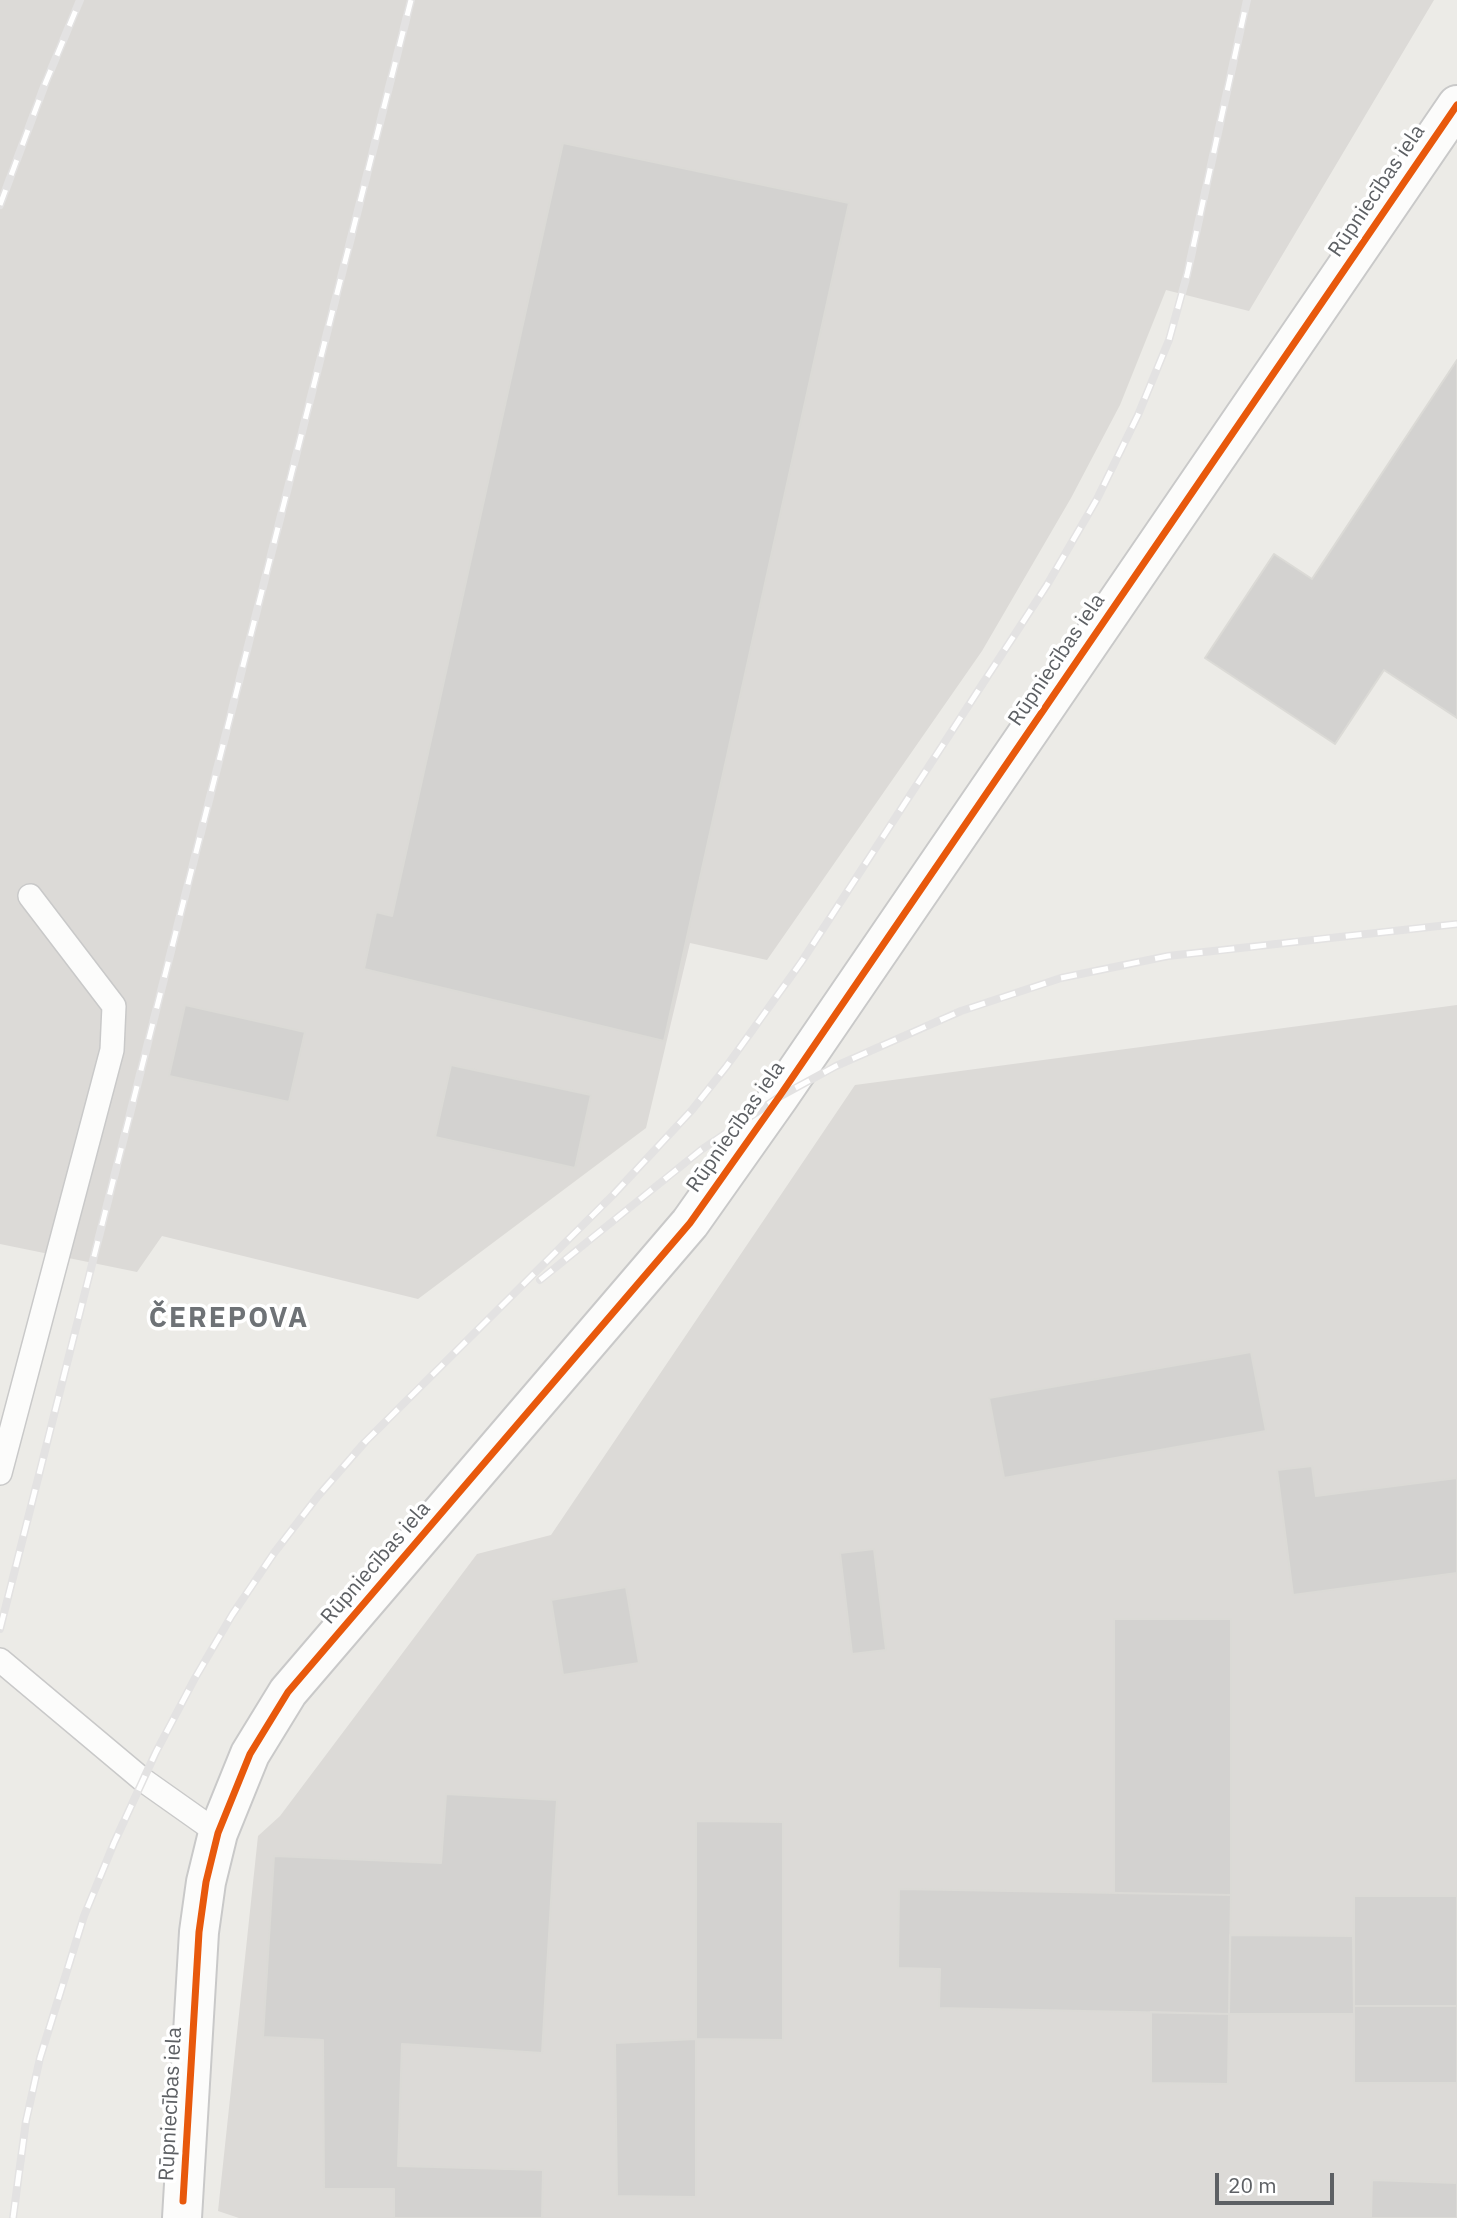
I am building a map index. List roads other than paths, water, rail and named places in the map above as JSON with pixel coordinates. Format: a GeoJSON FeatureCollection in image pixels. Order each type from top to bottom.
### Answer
{"type":"FeatureCollection","features":[{"type":"Feature","properties":{"kind":"street","name":"Rūpniecības iela"},"geometry":{"type":"LineString","coordinates":[[182,2218],[200,1932],[206,1882],[218,1833],[250,1754],[288,1692],[690,1223],[779,1097],[1457,105]]}},
{"type":"Feature","properties":{"kind":"lane"},"geometry":{"type":"LineString","coordinates":[[0,1473],[112,1050],[114,1006],[30,896]]}},
{"type":"Feature","properties":{"kind":"lane"},"geometry":{"type":"LineString","coordinates":[[0,1660],[143,1780],[218,1833]]}},
{"type":"Feature","properties":{"kind":"railway"},"geometry":{"type":"LineString","coordinates":[[0,205],[80,0]]}},
{"type":"Feature","properties":{"kind":"railway"},"geometry":{"type":"LineString","coordinates":[[0,1629],[411,0]]}},
{"type":"Feature","properties":{"kind":"railway"},"geometry":{"type":"LineString","coordinates":[[13,2218],[26,2121],[40,2058],[84,1916],[156,1752],[232,1615],[274,1553],[318,1496],[365,1442],[613,1195],[692,1110],[726,1067],[802,961],[1047,585],[1097,499],[1138,415],[1169,340],[1187,275],[1247,0]]}},
{"type":"Feature","properties":{"kind":"railway"},"geometry":{"type":"LineString","coordinates":[[540,1280],[701,1150],[779,1097],[836,1066],[961,1011],[1061,978],[1168,956],[1457,924]]}},
{"type":"Feature","properties":{"kind":"district","name":"ČEREPOVA"},"geometry":{"type":"Point","coordinates":[229,1319]}}]}
